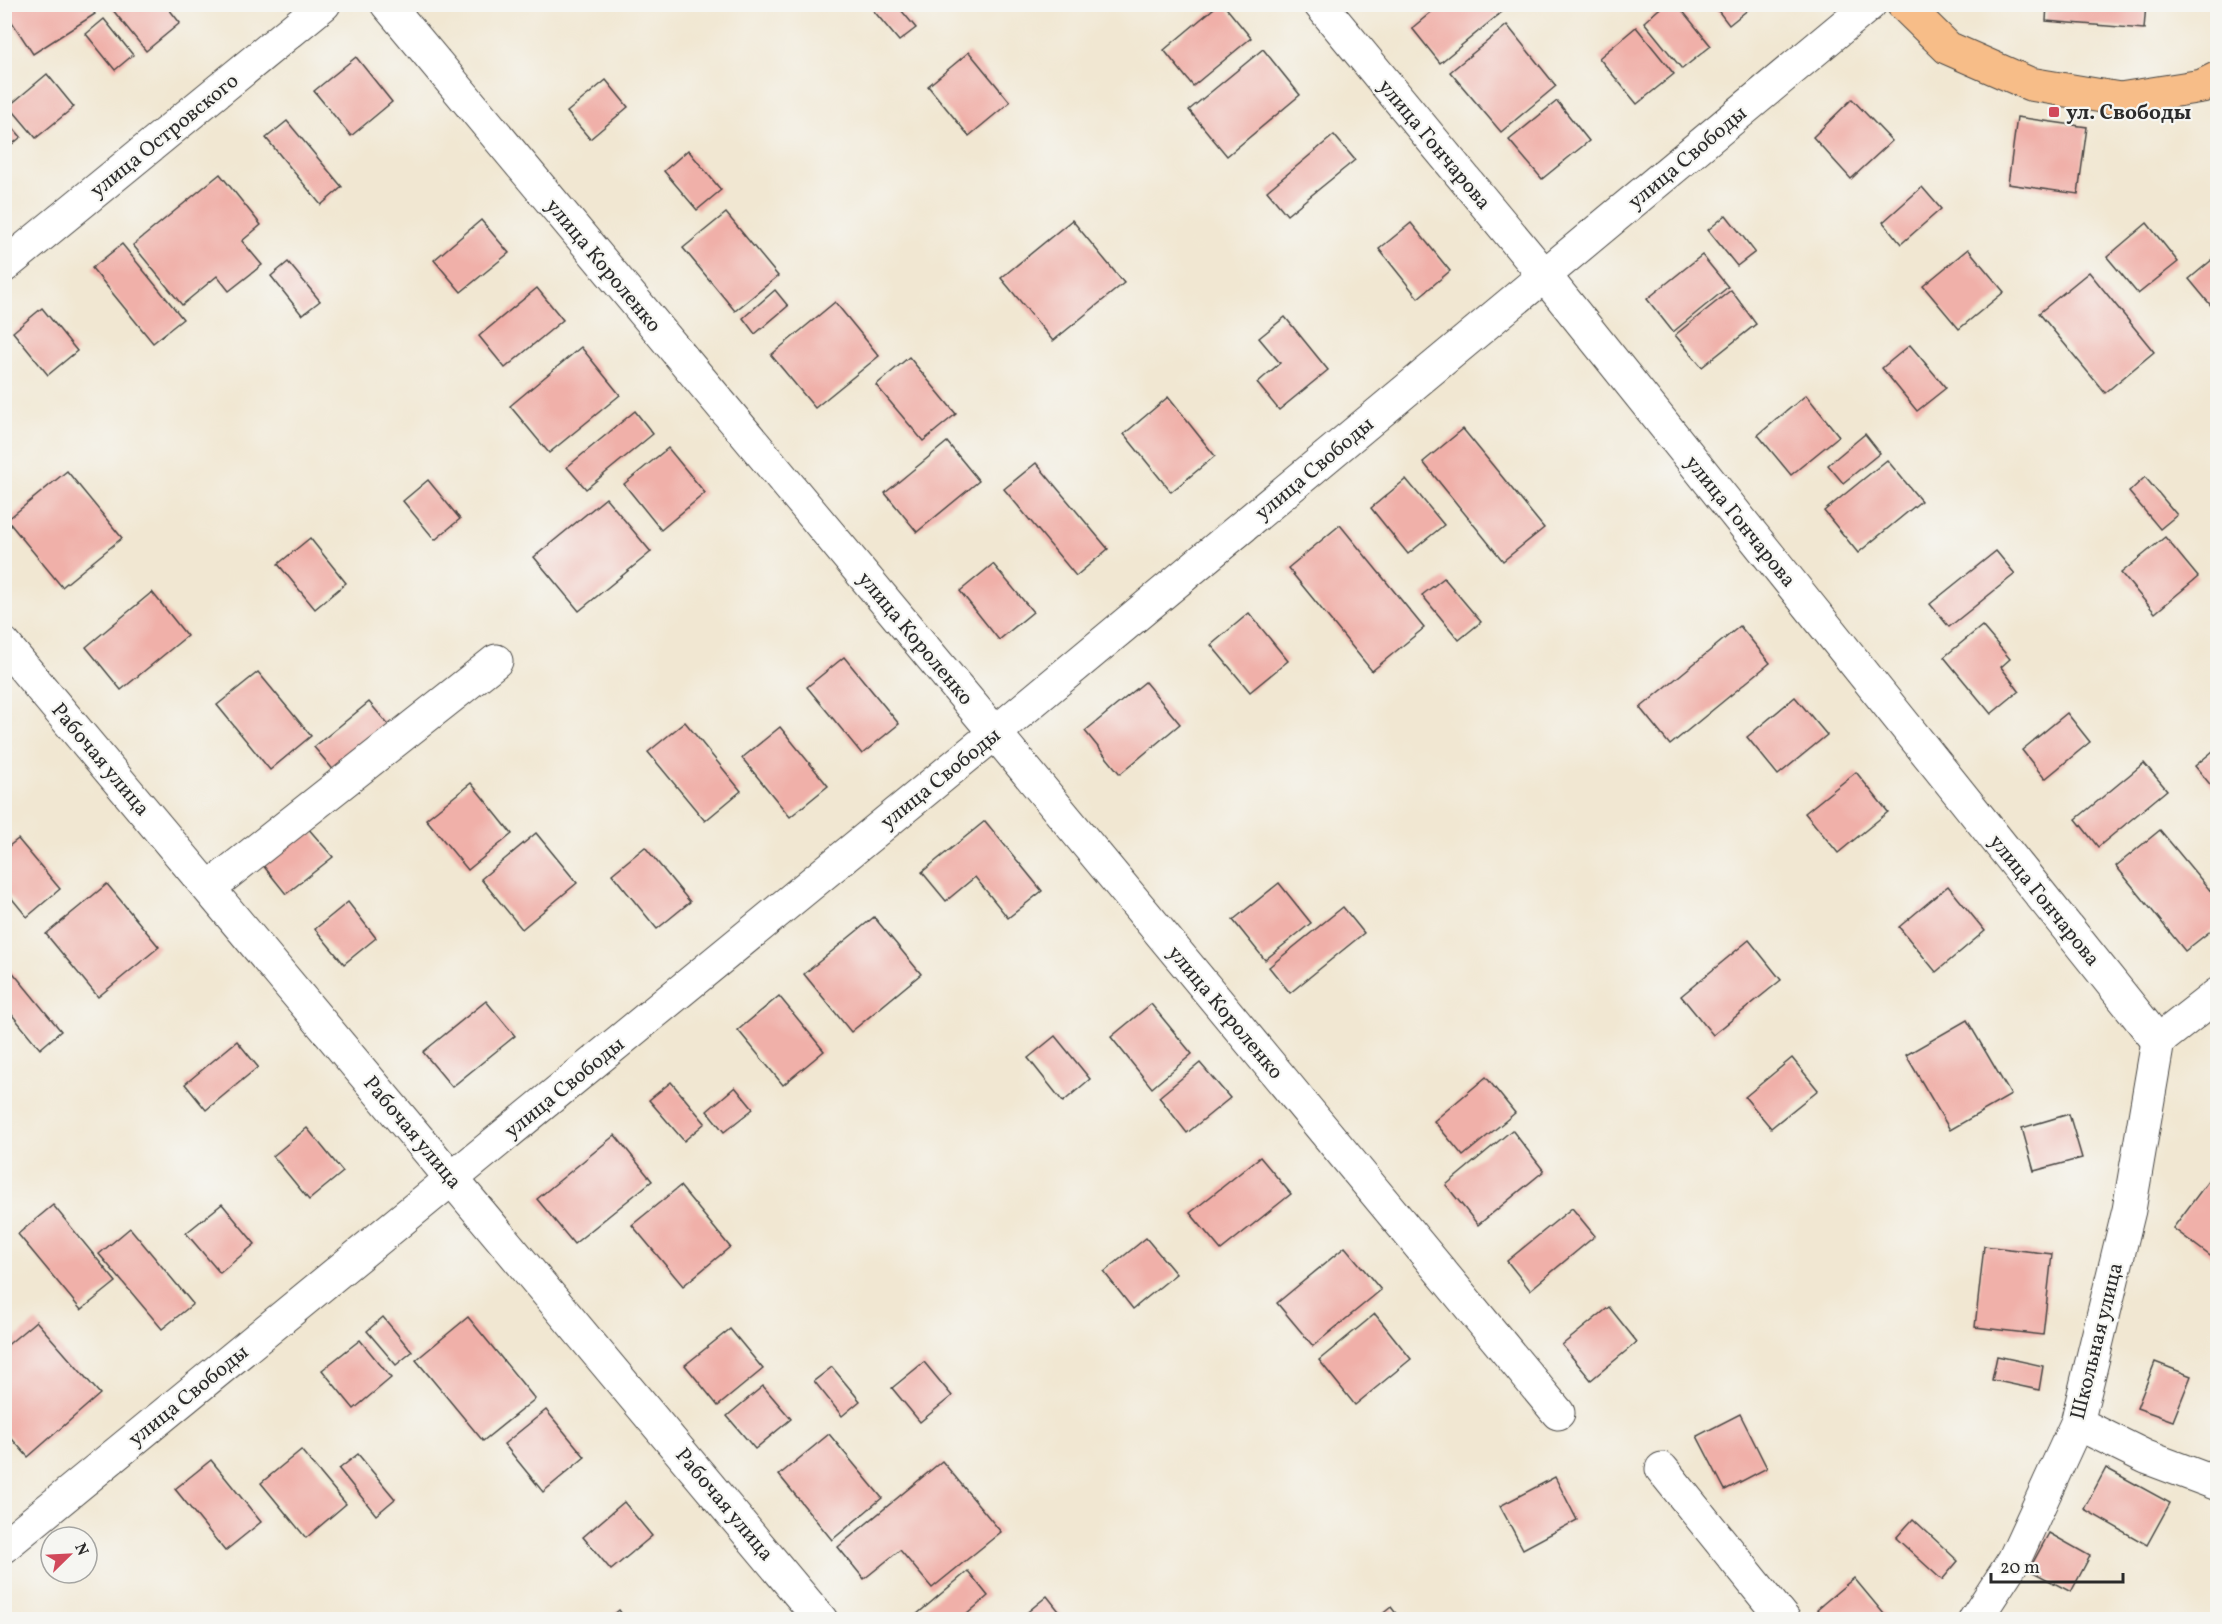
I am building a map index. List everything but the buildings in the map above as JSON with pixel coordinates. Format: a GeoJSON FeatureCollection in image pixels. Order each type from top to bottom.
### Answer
{"type":"FeatureCollection","features":[{"type":"Feature","properties":{"kind":"main road"},"geometry":{"type":"LineString","coordinates":[[1903,4],[1948,48],[2030,84],[2120,99],[2202,86],[2217,78]]}},
{"type":"Feature","properties":{"kind":"street","name":"улица Островского"},"geometry":{"type":"LineString","coordinates":[[4,266],[324,4]]}},
{"type":"Feature","properties":{"kind":"street","name":"улица Короленко"},"geometry":{"type":"LineString","coordinates":[[387,4],[1558,1413]]}},
{"type":"Feature","properties":{"kind":"street","name":"улица Гончарова"},"geometry":{"type":"LineString","coordinates":[[1320,4],[1544,275],[2158,1041]]}},
{"type":"Feature","properties":{"kind":"street","name":"улица Свободы"},"geometry":{"type":"LineString","coordinates":[[4,1546],[995,733],[1870,4]]}},
{"type":"Feature","properties":{"kind":"street","name":"Рабочая улица"},"geometry":{"type":"LineString","coordinates":[[4,644],[821,1620]]}},
{"type":"Feature","properties":{"kind":"street"},"geometry":{"type":"LineString","coordinates":[[209,888],[496,661]]}},
{"type":"Feature","properties":{"kind":"street"},"geometry":{"type":"LineString","coordinates":[[2158,1041],[2217,994]]}},
{"type":"Feature","properties":{"kind":"street","name":"Школьная улица"},"geometry":{"type":"LineString","coordinates":[[1975,1620],[2014,1560],[2077,1423],[2128,1209],[2158,1041]]}},
{"type":"Feature","properties":{"kind":"street"},"geometry":{"type":"LineString","coordinates":[[2077,1423],[2146,1457],[2217,1484]]}},
{"type":"Feature","properties":{"kind":"street"},"geometry":{"type":"LineString","coordinates":[[1662,1469],[1784,1620]]}},
{"type":"Feature","properties":{"kind":"place","name":"ул. Свободы"},"geometry":{"type":"Point","coordinates":[2054,112]}}]}
